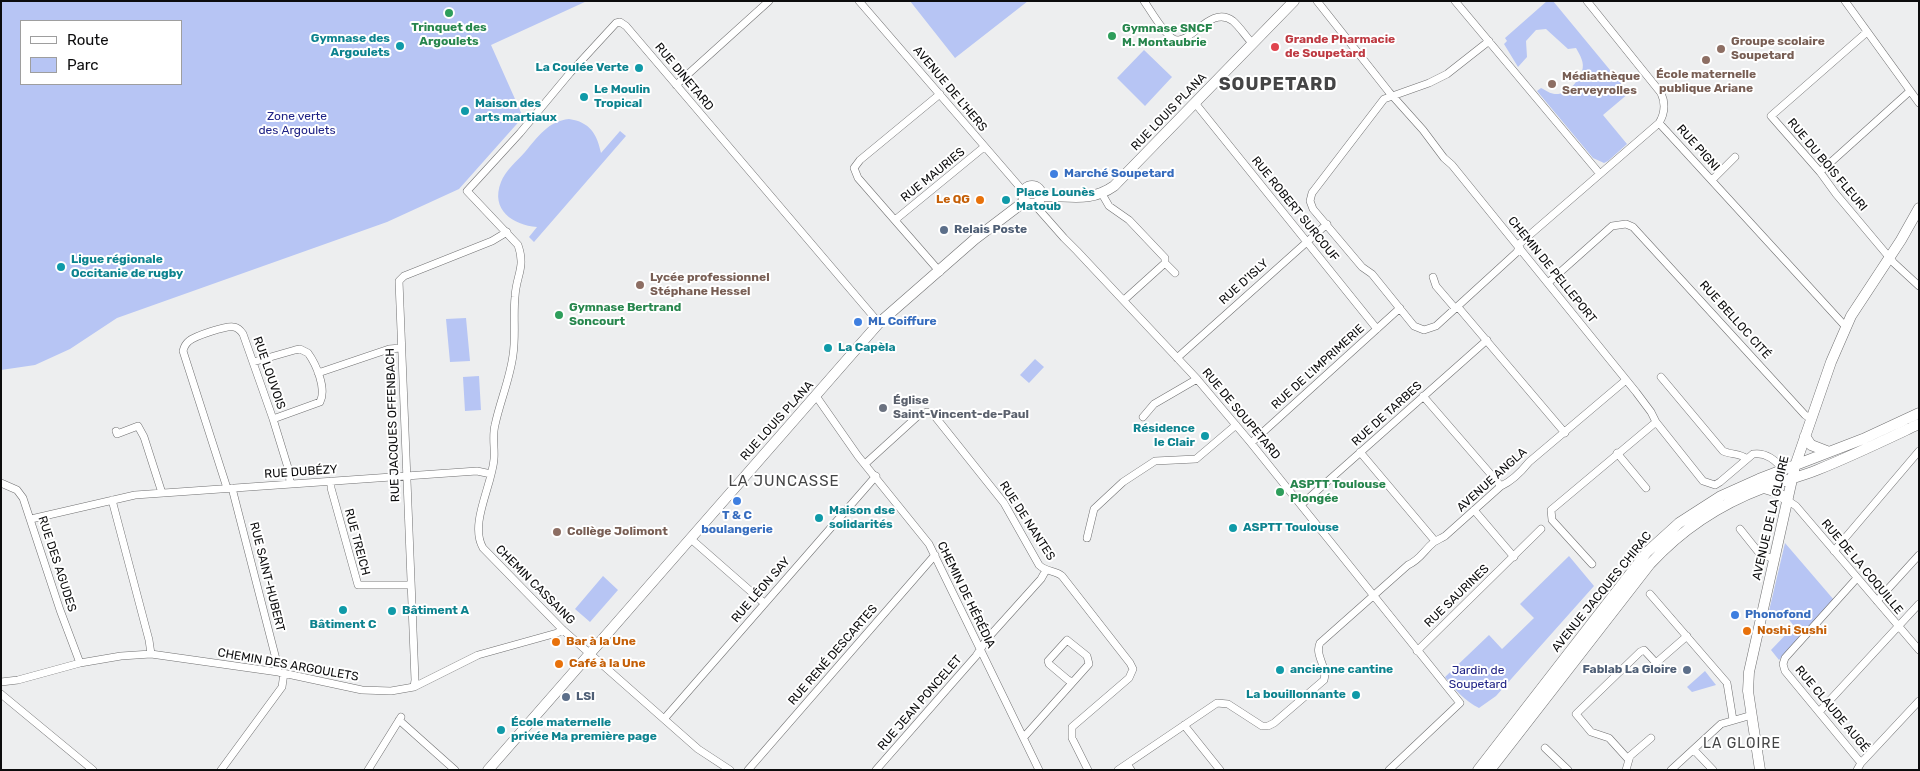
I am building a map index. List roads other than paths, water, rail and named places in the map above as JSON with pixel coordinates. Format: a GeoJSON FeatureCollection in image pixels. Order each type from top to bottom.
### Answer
{"type":"FeatureCollection","features":[{"type":"Feature","properties":{"kind":"street"},"geometry":{"type":"LineString","coordinates":[[676,84],[769,1]]}},
{"type":"Feature","properties":{"kind":"street","name":"AVENUE DE L'HERS"},"geometry":{"type":"LineString","coordinates":[[859,1],[984,147],[1031,198]]}},
{"type":"Feature","properties":{"kind":"street"},"geometry":{"type":"LineString","coordinates":[[1144,1],[1171,37],[1178,41],[1184,39],[1208,21],[1222,18],[1232,20],[1252,44]]}},
{"type":"Feature","properties":{"kind":"street","name":"RUE LOUIS PLANA"},"geometry":{"type":"LineString","coordinates":[[1102,194],[1114,186],[1294,1]]}},
{"type":"Feature","properties":{"kind":"street","name":"CHEMIN DE PELLEPORT"},"geometry":{"type":"LineString","coordinates":[[1317,1],[1444,158],[1452,165],[1519,246],[1651,412],[1656,422],[1697,474],[1708,484],[1715,485],[1747,459]]}},
{"type":"Feature","properties":{"kind":"street"},"geometry":{"type":"LineString","coordinates":[[1455,1],[1600,174]]}},
{"type":"Feature","properties":{"kind":"street"},"geometry":{"type":"LineString","coordinates":[[1587,1],[1661,92],[1665,108],[1659,123]]}},
{"type":"Feature","properties":{"kind":"street"},"geometry":{"type":"LineString","coordinates":[[1845,1],[1919,103]]}},
{"type":"Feature","properties":{"kind":"street","name":"RUE DINETARD"},"geometry":{"type":"LineString","coordinates":[[467,191],[510,145],[570,73],[616,23],[620,22],[626,26],[880,323]]}},
{"type":"Feature","properties":{"kind":"street","name":"RUE DU BOIS FLEURI"},"geometry":{"type":"LineString","coordinates":[[1867,32],[1771,116],[1820,172],[1889,257],[1919,286]]}},
{"type":"Feature","properties":{"kind":"street"},"geometry":{"type":"LineString","coordinates":[[1400,308],[1311,205],[1312,192],[1381,102],[1386,98],[1430,83],[1447,74],[1489,41]]}},
{"type":"Feature","properties":{"kind":"street"},"geometry":{"type":"LineString","coordinates":[[1820,172],[1910,91]]}},
{"type":"Feature","properties":{"kind":"street"},"geometry":{"type":"LineString","coordinates":[[940,94],[860,160],[854,168],[855,173],[940,272]]}},
{"type":"Feature","properties":{"kind":"street","name":"RUE ROBERT SURCOUF"},"geometry":{"type":"LineString","coordinates":[[1195,103],[1377,329]]}},
{"type":"Feature","properties":{"kind":"street","name":"RUE PIGNI"},"geometry":{"type":"LineString","coordinates":[[1400,308],[1414,326],[1424,330],[1436,326],[1516,254],[1519,246],[1659,123],[1846,326]]}},
{"type":"Feature","properties":{"kind":"street","name":"RUE MAURIES"},"geometry":{"type":"LineString","coordinates":[[895,220],[984,147]]}},
{"type":"Feature","properties":{"kind":"street"},"geometry":{"type":"LineString","coordinates":[[1712,180],[1735,157]]}},
{"type":"Feature","properties":{"kind":"street","name":"CHEMIN CASSAING"},"geometry":{"type":"LineString","coordinates":[[467,191],[507,232],[518,245],[522,256],[522,267],[515,296],[514,352],[511,372],[494,427],[494,460],[480,520],[479,540],[483,548],[563,630],[698,748],[730,770]]}},
{"type":"Feature","properties":{"kind":"street"},"geometry":{"type":"LineString","coordinates":[[1031,198],[1084,197],[1102,194],[1109,206],[1129,220],[1165,258],[1165,264],[1175,273]]}},
{"type":"Feature","properties":{"kind":"street","name":"RUE LOUIS PLANA"},"geometry":{"type":"LineString","coordinates":[[488,770],[880,323],[991,226],[1031,198]]}},
{"type":"Feature","properties":{"kind":"street","name":"RUE DE SOUPETARD"},"geometry":{"type":"LineString","coordinates":[[1031,198],[1064,238],[1197,379],[1251,442],[1460,704],[1389,770]]}},
{"type":"Feature","properties":{"kind":"street","name":"AVENUE DE LA GLOIRE"},"geometry":{"type":"LineString","coordinates":[[1760,770],[1748,692],[1749,672],[1795,466],[1838,343],[1846,326],[1865,292],[1919,208]]}},
{"type":"Feature","properties":{"kind":"street","name":"RUE D'ISLY"},"geometry":{"type":"LineString","coordinates":[[1177,358],[1327,224]]}},
{"type":"Feature","properties":{"kind":"street","name":"RUE BELLOC CITÉ"},"geometry":{"type":"LineString","coordinates":[[1548,283],[1612,226],[1626,224],[1634,227],[1805,415],[1811,418]]}},
{"type":"Feature","properties":{"kind":"street","name":"RUE JACQUES OFFENBACH"},"geometry":{"type":"LineString","coordinates":[[414,687],[399,281],[404,276],[492,241],[507,232]]}},
{"type":"Feature","properties":{"kind":"street"},"geometry":{"type":"LineString","coordinates":[[1124,300],[1165,264]]}},
{"type":"Feature","properties":{"kind":"street"},"geometry":{"type":"LineString","coordinates":[[1433,277],[1436,286],[1454,307],[1458,307],[1565,433]]}},
{"type":"Feature","properties":{"kind":"street","name":"RUE DE L'IMPRIMERIE"},"geometry":{"type":"LineString","coordinates":[[1251,442],[1400,308]]}},
{"type":"Feature","properties":{"kind":"street","name":"RUE LOUVOIS"},"geometry":{"type":"LineString","coordinates":[[230,488],[183,352],[185,345],[190,340],[227,326],[234,326],[243,334],[273,420],[289,472],[290,483]]}},
{"type":"Feature","properties":{"kind":"street","name":"RUE DE TARBES"},"geometry":{"type":"LineString","coordinates":[[1302,504],[1486,340]]}},
{"type":"Feature","properties":{"kind":"street"},"geometry":{"type":"LineString","coordinates":[[318,373],[389,349],[401,348]]}},
{"type":"Feature","properties":{"kind":"street"},"geometry":{"type":"LineString","coordinates":[[253,362],[300,350],[308,353],[318,373],[323,393],[320,402],[273,420]]}},
{"type":"Feature","properties":{"kind":"street"},"geometry":{"type":"LineString","coordinates":[[1661,378],[1722,451],[1728,454],[1743,456],[1747,459],[1752,454],[1764,454],[1778,464],[1783,471]]}},
{"type":"Feature","properties":{"kind":"street"},"geometry":{"type":"LineString","coordinates":[[1143,417],[1154,404],[1197,379]]}},
{"type":"Feature","properties":{"kind":"street","name":"AVENUE ANGLA"},"geometry":{"type":"LineString","coordinates":[[1184,725],[1214,704],[1220,703],[1228,704],[1259,725],[1268,726],[1274,724],[1324,680],[1325,674],[1318,652],[1320,643],[1408,565],[1421,558],[1424,551],[1435,541],[1445,536],[1470,515],[1501,486],[1515,477],[1529,462],[1626,380]]}},
{"type":"Feature","properties":{"kind":"street","name":"CHEMIN DE HÉRÉDIA"},"geometry":{"type":"LineString","coordinates":[[816,396],[865,464],[918,528],[935,555],[1039,770]]}},
{"type":"Feature","properties":{"kind":"street"},"geometry":{"type":"LineString","coordinates":[[1424,396],[1501,486]]}},
{"type":"Feature","properties":{"kind":"street","name":"RUE DE NANTES"},"geometry":{"type":"LineString","coordinates":[[865,464],[920,414],[927,412],[933,414],[1004,503],[1039,565],[1062,576],[1132,666],[1132,673],[1129,678],[1072,727],[1070,731],[1088,770]]}},
{"type":"Feature","properties":{"kind":"street","name":"AVENUE JACQUES CHIRAC"},"geometry":{"type":"LineString","coordinates":[[1478,770],[1647,552],[1679,523],[1706,504],[1744,485],[1863,439],[1919,413]]}},
{"type":"Feature","properties":{"kind":"street"},"geometry":{"type":"LineString","coordinates":[[1592,564],[1552,520],[1551,510],[1656,422]]}},
{"type":"Feature","properties":{"kind":"street","name":"AVENUE JACQUES CHIRAC"},"geometry":{"type":"LineString","coordinates":[[1490,770],[1650,564],[1686,529],[1734,500],[1834,463],[1919,424]]}},
{"type":"Feature","properties":{"kind":"street"},"geometry":{"type":"LineString","coordinates":[[1087,538],[1094,509],[1123,482],[1155,461],[1196,459],[1236,425]]}},
{"type":"Feature","properties":{"kind":"street"},"geometry":{"type":"LineString","coordinates":[[116,431],[117,434],[138,426],[144,437],[162,493]]}},
{"type":"Feature","properties":{"kind":"street"},"geometry":{"type":"LineString","coordinates":[[1805,436],[1812,445],[1829,452]]}},
{"type":"Feature","properties":{"kind":"street"},"geometry":{"type":"LineString","coordinates":[[1834,551],[1919,451]]}},
{"type":"Feature","properties":{"kind":"street"},"geometry":{"type":"LineString","coordinates":[[1360,452],[1435,541]]}},
{"type":"Feature","properties":{"kind":"street"},"geometry":{"type":"LineString","coordinates":[[1617,454],[1646,488]]}},
{"type":"Feature","properties":{"kind":"street","name":"RUE DUBÉZY"},"geometry":{"type":"LineString","coordinates":[[31,519],[135,495],[477,471],[491,474]]}},
{"type":"Feature","properties":{"kind":"street","name":"RUE LÉON SAY"},"geometry":{"type":"LineString","coordinates":[[664,719],[876,476]]}},
{"type":"Feature","properties":{"kind":"street","name":"RUE TREICH"},"geometry":{"type":"LineString","coordinates":[[331,481],[358,586],[411,585]]}},
{"type":"Feature","properties":{"kind":"street","name":"RUE DES AGUDES"},"geometry":{"type":"LineString","coordinates":[[1,483],[17,490],[23,498],[60,610],[80,663]]}},
{"type":"Feature","properties":{"kind":"street","name":"RUE SAINT-HUBERT"},"geometry":{"type":"LineString","coordinates":[[230,488],[281,673]]}},
{"type":"Feature","properties":{"kind":"street"},"geometry":{"type":"LineString","coordinates":[[1764,488],[1777,492],[1786,500]]}},
{"type":"Feature","properties":{"kind":"street"},"geometry":{"type":"LineString","coordinates":[[112,500],[151,654]]}},
{"type":"Feature","properties":{"kind":"street","name":"RUE DE LA COQUILLE"},"geometry":{"type":"LineString","coordinates":[[1786,500],[1796,506],[1919,650]]}},
{"type":"Feature","properties":{"kind":"street"},"geometry":{"type":"LineString","coordinates":[[1474,510],[1514,557]]}},
{"type":"Feature","properties":{"kind":"street","name":"RUE SAURINES"},"geometry":{"type":"LineString","coordinates":[[1417,651],[1541,529]]}},
{"type":"Feature","properties":{"kind":"street"},"geometry":{"type":"LineString","coordinates":[[1740,529],[1760,554],[1774,559]]}},
{"type":"Feature","properties":{"kind":"street"},"geometry":{"type":"LineString","coordinates":[[691,539],[764,603]]}},
{"type":"Feature","properties":{"kind":"street"},"geometry":{"type":"LineString","coordinates":[[1877,601],[1919,554]]}},
{"type":"Feature","properties":{"kind":"street","name":"RUE RENÉ DESCARTES"},"geometry":{"type":"LineString","coordinates":[[748,770],[935,555]]}},
{"type":"Feature","properties":{"kind":"street","name":"RUE JEAN PONCELET"},"geometry":{"type":"LineString","coordinates":[[876,770],[981,650],[987,639],[1041,580],[1046,570]]}},
{"type":"Feature","properties":{"kind":"street","name":"RUE CLAUDE AUGÉ"},"geometry":{"type":"LineString","coordinates":[[1858,578],[1785,658],[1783,664],[1785,671],[1861,762]]}},
{"type":"Feature","properties":{"kind":"street"},"geometry":{"type":"LineString","coordinates":[[1650,594],[1727,684],[1733,720]]}},
{"type":"Feature","properties":{"kind":"street"},"geometry":{"type":"LineString","coordinates":[[1819,712],[1919,604]]}},
{"type":"Feature","properties":{"kind":"street","name":"CHEMIN DES ARGOULETS"},"geometry":{"type":"LineString","coordinates":[[1,683],[80,663],[120,656],[151,654],[281,673],[374,691],[391,691],[414,687],[478,655],[563,630]]}},
{"type":"Feature","properties":{"kind":"street"},"geometry":{"type":"LineString","coordinates":[[1628,760],[1609,738],[1592,732],[1576,714],[1630,660],[1644,650],[1656,663],[1687,636]]}},
{"type":"Feature","properties":{"kind":"street"},"geometry":{"type":"LineString","coordinates":[[1024,738],[1088,666],[1087,656],[1067,640],[1048,661],[1068,680],[1073,682]]}},
{"type":"Feature","properties":{"kind":"street"},"geometry":{"type":"LineString","coordinates":[[221,770],[282,686],[281,673]]}},
{"type":"Feature","properties":{"kind":"street"},"geometry":{"type":"LineString","coordinates":[[1,683],[3,695],[93,770]]}},
{"type":"Feature","properties":{"kind":"street"},"geometry":{"type":"LineString","coordinates":[[1857,770],[1861,762],[1918,705]]}},
{"type":"Feature","properties":{"kind":"street"},"geometry":{"type":"LineString","coordinates":[[1671,770],[1722,724],[1752,715]]}},
{"type":"Feature","properties":{"kind":"street"},"geometry":{"type":"LineString","coordinates":[[368,770],[400,719],[455,770]]}},
{"type":"Feature","properties":{"kind":"street"},"geometry":{"type":"LineString","coordinates":[[1118,770],[1129,767],[1184,725],[1220,770]]}},
{"type":"Feature","properties":{"kind":"street"},"geometry":{"type":"LineString","coordinates":[[1627,769],[1628,760],[1651,738]]}},
{"type":"Feature","properties":{"kind":"street"},"geometry":{"type":"LineString","coordinates":[[1545,748],[1568,770]]}},
{"type":"Feature","properties":{"kind":"street"},"geometry":{"type":"LineString","coordinates":[[1694,750],[1713,770]]}},
{"type":"Feature","properties":{"kind":"place","name":"Trinquet des Argoulets"},"geometry":{"type":"Point","coordinates":[449,13]}},
{"type":"Feature","properties":{"kind":"place","name":"Gymnase SNCF M. Montaubrie"},"geometry":{"type":"Point","coordinates":[1112,36]}},
{"type":"Feature","properties":{"kind":"place","name":"Gymnase des Argoulets"},"geometry":{"type":"Point","coordinates":[400,46]}},
{"type":"Feature","properties":{"kind":"place","name":"Grande Pharmacie de Soupetard"},"geometry":{"type":"Point","coordinates":[1275,47]}},
{"type":"Feature","properties":{"kind":"place","name":"Groupe scolaire Soupetard"},"geometry":{"type":"Point","coordinates":[1721,49]}},
{"type":"Feature","properties":{"kind":"place","name":"École maternelle publique Ariane"},"geometry":{"type":"Point","coordinates":[1706,60]}},
{"type":"Feature","properties":{"kind":"place","name":"La Coulée Verte"},"geometry":{"type":"Point","coordinates":[639,68]}},
{"type":"Feature","properties":{"kind":"place","name":"Médiathèque Serveyrolles"},"geometry":{"type":"Point","coordinates":[1552,84]}},
{"type":"Feature","properties":{"kind":"place","name":"Le Moulin Tropical"},"geometry":{"type":"Point","coordinates":[584,97]}},
{"type":"Feature","properties":{"kind":"place","name":"Maison des arts martiaux"},"geometry":{"type":"Point","coordinates":[465,111]}},
{"type":"Feature","properties":{"kind":"place","name":"Marché Soupetard"},"geometry":{"type":"Point","coordinates":[1054,174]}},
{"type":"Feature","properties":{"kind":"place","name":"Le QG"},"geometry":{"type":"Point","coordinates":[980,200]}},
{"type":"Feature","properties":{"kind":"place","name":"Place Lounès Matoub"},"geometry":{"type":"Point","coordinates":[1006,200]}},
{"type":"Feature","properties":{"kind":"place","name":"Relais Poste"},"geometry":{"type":"Point","coordinates":[944,230]}},
{"type":"Feature","properties":{"kind":"place","name":"Ligue régionale Occitanie de rugby"},"geometry":{"type":"Point","coordinates":[61,267]}},
{"type":"Feature","properties":{"kind":"place","name":"Lycée professionnel Stéphane Hessel"},"geometry":{"type":"Point","coordinates":[640,285]}},
{"type":"Feature","properties":{"kind":"place","name":"Gymnase Bertrand Soncourt"},"geometry":{"type":"Point","coordinates":[559,315]}},
{"type":"Feature","properties":{"kind":"place","name":"ML Coiffure"},"geometry":{"type":"Point","coordinates":[858,322]}},
{"type":"Feature","properties":{"kind":"place","name":"La Capèla"},"geometry":{"type":"Point","coordinates":[828,348]}},
{"type":"Feature","properties":{"kind":"place","name":"Église Saint-Vincent-de-Paul"},"geometry":{"type":"Point","coordinates":[883,408]}},
{"type":"Feature","properties":{"kind":"place","name":"Résidence le Clair"},"geometry":{"type":"Point","coordinates":[1205,436]}},
{"type":"Feature","properties":{"kind":"place","name":"ASPTT Toulouse Plongée"},"geometry":{"type":"Point","coordinates":[1280,492]}},
{"type":"Feature","properties":{"kind":"place","name":"T & C boulangerie"},"geometry":{"type":"Point","coordinates":[737,501]}},
{"type":"Feature","properties":{"kind":"place","name":"Maison dse solidarités"},"geometry":{"type":"Point","coordinates":[819,518]}},
{"type":"Feature","properties":{"kind":"place","name":"ASPTT Toulouse"},"geometry":{"type":"Point","coordinates":[1233,528]}},
{"type":"Feature","properties":{"kind":"place","name":"Collège Jolimont"},"geometry":{"type":"Point","coordinates":[557,532]}},
{"type":"Feature","properties":{"kind":"place","name":"Bâtiment C"},"geometry":{"type":"Point","coordinates":[343,610]}},
{"type":"Feature","properties":{"kind":"place","name":"Bâtiment A"},"geometry":{"type":"Point","coordinates":[392,611]}},
{"type":"Feature","properties":{"kind":"place","name":"Phonofond"},"geometry":{"type":"Point","coordinates":[1735,615]}},
{"type":"Feature","properties":{"kind":"place","name":"Noshi Sushi"},"geometry":{"type":"Point","coordinates":[1747,631]}},
{"type":"Feature","properties":{"kind":"place","name":"Bar à la Une"},"geometry":{"type":"Point","coordinates":[556,642]}},
{"type":"Feature","properties":{"kind":"place","name":"Café à la Une"},"geometry":{"type":"Point","coordinates":[559,664]}},
{"type":"Feature","properties":{"kind":"place","name":"ancienne cantine"},"geometry":{"type":"Point","coordinates":[1280,670]}},
{"type":"Feature","properties":{"kind":"place","name":"Fablab La Gloire"},"geometry":{"type":"Point","coordinates":[1687,670]}},
{"type":"Feature","properties":{"kind":"place","name":"La bouillonnante"},"geometry":{"type":"Point","coordinates":[1356,695]}},
{"type":"Feature","properties":{"kind":"place","name":"LSI"},"geometry":{"type":"Point","coordinates":[566,697]}},
{"type":"Feature","properties":{"kind":"place","name":"École maternelle privée Ma première page"},"geometry":{"type":"Point","coordinates":[501,730]}},
{"type":"Feature","properties":{"kind":"district","name":"SOUPETARD"},"geometry":{"type":"Point","coordinates":[1278,85]}},
{"type":"Feature","properties":{"kind":"district","name":"LA JUNCASSE"},"geometry":{"type":"Point","coordinates":[784,482]}},
{"type":"Feature","properties":{"kind":"district","name":"LA GLOIRE"},"geometry":{"type":"Point","coordinates":[1742,744]}},
{"type":"Feature","properties":{"kind":"park label","name":"Zone verte des Argoulets"},"geometry":{"type":"Point","coordinates":[297,124]}},
{"type":"Feature","properties":{"kind":"park label","name":"Jardin de Soupetard"},"geometry":{"type":"Point","coordinates":[1478,678]}}]}
